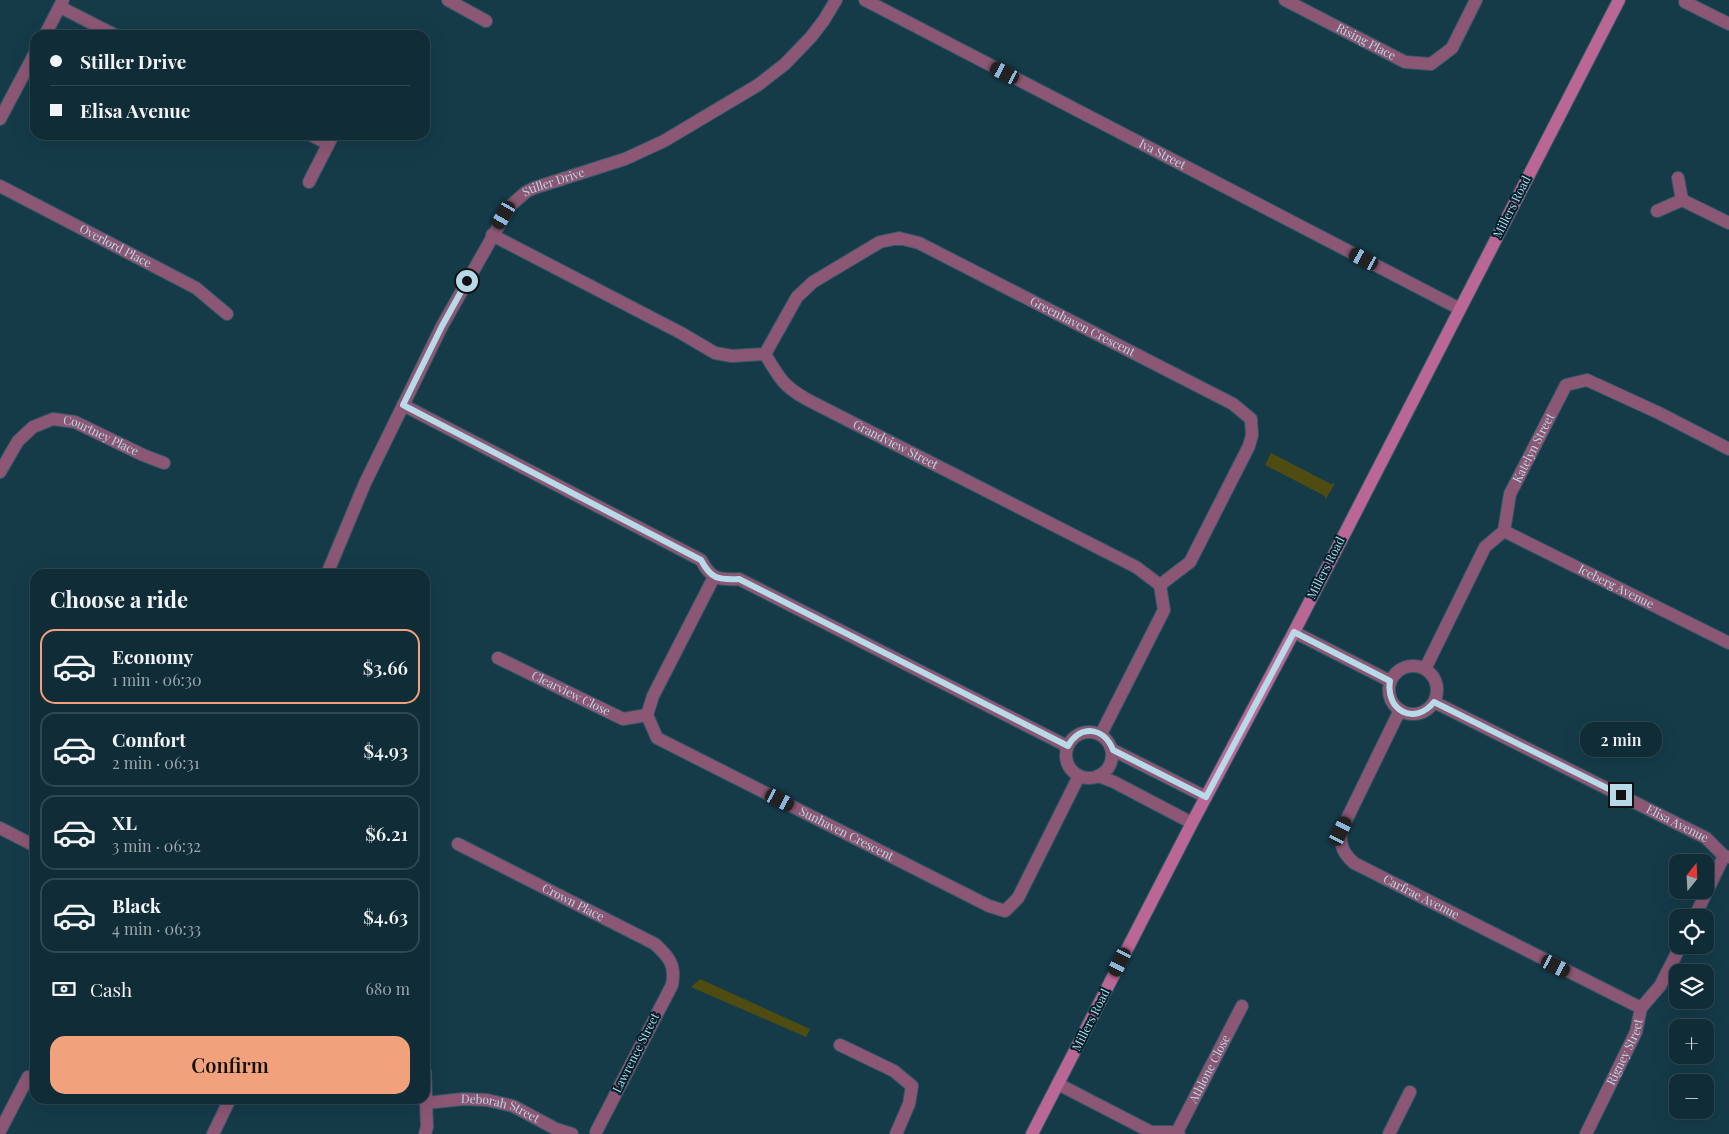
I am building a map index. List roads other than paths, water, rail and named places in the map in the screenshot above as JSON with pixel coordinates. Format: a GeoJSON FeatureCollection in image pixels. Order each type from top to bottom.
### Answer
{"type":"FeatureCollection","features":[{"type":"Feature","properties":{"kind":"street"},"geometry":{"type":"LineString","coordinates":[[448,0],[486,21]]}},
{"type":"Feature","properties":{"kind":"street","name":"Stiller Drive"},"geometry":{"type":"LineString","coordinates":[[329,569],[365,483],[442,326],[510,206],[526,192],[541,185],[626,159],[664,141],[758,85],[786,64],[811,37],[836,0]]}},
{"type":"Feature","properties":{"kind":"street","name":"Iva Street"},"geometry":{"type":"LineString","coordinates":[[865,0],[1460,308]]}},
{"type":"Feature","properties":{"kind":"street","name":"Rising Place"},"geometry":{"type":"LineString","coordinates":[[1285,0],[1405,62],[1431,64],[1452,48],[1476,0]]}},
{"type":"Feature","properties":{"kind":"street","name":"Millers Road"},"geometry":{"type":"LineString","coordinates":[[1032,1134],[1192,823],[1294,632],[1619,0]]}},
{"type":"Feature","properties":{"kind":"street"},"geometry":{"type":"LineString","coordinates":[[1684,2],[1729,24]]}},
{"type":"Feature","properties":{"kind":"street"},"geometry":{"type":"LineString","coordinates":[[48,30],[61,3],[107,30]]}},
{"type":"Feature","properties":{"kind":"street"},"geometry":{"type":"LineString","coordinates":[[0,119],[30,62]]}},
{"type":"Feature","properties":{"kind":"street"},"geometry":{"type":"LineString","coordinates":[[309,182],[331,140]]}},
{"type":"Feature","properties":{"kind":"street"},"geometry":{"type":"LineString","coordinates":[[1678,178],[1682,200]]}},
{"type":"Feature","properties":{"kind":"street","name":"Overlord Place"},"geometry":{"type":"LineString","coordinates":[[0,186],[196,288],[227,314]]}},
{"type":"Feature","properties":{"kind":"street"},"geometry":{"type":"LineString","coordinates":[[1657,211],[1682,200],[1729,223]]}},
{"type":"Feature","properties":{"kind":"street"},"geometry":{"type":"LineString","coordinates":[[492,235],[681,333],[715,353],[732,356],[766,354]]}},
{"type":"Feature","properties":{"kind":"street","name":"Greenhaven Crescent"},"geometry":{"type":"LineString","coordinates":[[766,354],[797,297],[813,282],[880,242],[899,238],[920,243],[1233,404],[1251,419],[1252,435],[1249,446],[1190,562],[1160,584]]}},
{"type":"Feature","properties":{"kind":"street","name":"Grandview Street"},"geometry":{"type":"LineString","coordinates":[[766,354],[779,377],[789,389],[1136,567],[1160,584]]}},
{"type":"Feature","properties":{"kind":"street","name":"Katelyn Street"},"geometry":{"type":"LineString","coordinates":[[1504,531],[1510,494],[1566,385],[1587,380],[1659,413],[1729,449]]}},
{"type":"Feature","properties":{"kind":"street"},"geometry":{"type":"LineString","coordinates":[[403,405],[701,560],[714,577],[725,580],[739,579],[1068,746]]}},
{"type":"Feature","properties":{"kind":"street","name":"Courtney Place"},"geometry":{"type":"LineString","coordinates":[[0,472],[18,441],[33,427],[53,419],[75,422],[164,463]]}},
{"type":"Feature","properties":{"kind":"street"},"geometry":{"type":"LineString","coordinates":[[1425,669],[1485,547],[1504,531]]}},
{"type":"Feature","properties":{"kind":"street","name":"Iceberg Avenue"},"geometry":{"type":"LineString","coordinates":[[1504,531],[1729,643]]}},
{"type":"Feature","properties":{"kind":"street"},"geometry":{"type":"LineString","coordinates":[[647,715],[653,696],[714,577]]}},
{"type":"Feature","properties":{"kind":"street"},"geometry":{"type":"LineString","coordinates":[[1101,734],[1164,610],[1160,584]]}},
{"type":"Feature","properties":{"kind":"street"},"geometry":{"type":"LineString","coordinates":[[1294,632],[1390,681]]}},
{"type":"Feature","properties":{"kind":"street","name":"Clearview Close"},"geometry":{"type":"LineString","coordinates":[[498,658],[624,718],[647,715]]}},
{"type":"Feature","properties":{"kind":"street"},"geometry":{"type":"LineString","coordinates":[[1408,666],[1417,666],[1425,669],[1431,674],[1437,687],[1434,702],[1429,708],[1415,714],[1400,710],[1390,698],[1388,690],[1390,681],[1394,674],[1408,666]]}},
{"type":"Feature","properties":{"kind":"street","name":"Elisa Avenue"},"geometry":{"type":"LineString","coordinates":[[1434,702],[1706,838],[1726,857]]}},
{"type":"Feature","properties":{"kind":"street","name":"Carfrae Avenue"},"geometry":{"type":"LineString","coordinates":[[1400,710],[1341,831],[1340,844],[1345,855],[1354,863],[1641,1008]]}},
{"type":"Feature","properties":{"kind":"street","name":"Sunhaven Crescent"},"geometry":{"type":"LineString","coordinates":[[647,715],[658,738],[989,906],[1005,911],[1018,898],[1079,776]]}},
{"type":"Feature","properties":{"kind":"street"},"geometry":{"type":"LineString","coordinates":[[1085,731],[1093,731],[1106,738],[1113,750],[1113,758],[1105,772],[1098,776],[1085,778],[1079,776],[1069,766],[1066,759],[1068,746],[1072,739],[1085,731]]}},
{"type":"Feature","properties":{"kind":"street"},"geometry":{"type":"LineString","coordinates":[[1113,750],[1206,797]]}},
{"type":"Feature","properties":{"kind":"street"},"geometry":{"type":"LineString","coordinates":[[1098,776],[1114,782],[1192,823]]}},
{"type":"Feature","properties":{"kind":"street"},"geometry":{"type":"LineString","coordinates":[[0,828],[30,843]]}},
{"type":"Feature","properties":{"kind":"street","name":"Crown Place"},"geometry":{"type":"LineString","coordinates":[[458,844],[655,944],[669,957],[674,974]]}},
{"type":"Feature","properties":{"kind":"street"},"geometry":{"type":"LineString","coordinates":[[1699,909],[1726,857]]}},
{"type":"Feature","properties":{"kind":"street","name":"Rigney Street"},"geometry":{"type":"LineString","coordinates":[[1586,1134],[1636,1032],[1641,1008],[1660,986],[1676,954]]}},
{"type":"Feature","properties":{"kind":"street","name":"Lawrence Street"},"geometry":{"type":"LineString","coordinates":[[593,1133],[672,985],[674,974]]}},
{"type":"Feature","properties":{"kind":"street","name":"Athlone Close"},"geometry":{"type":"LineString","coordinates":[[1178,1133],[1242,1006]]}},
{"type":"Feature","properties":{"kind":"street"},"geometry":{"type":"LineString","coordinates":[[840,1044],[894,1071],[912,1086],[909,1104],[896,1134]]}},
{"type":"Feature","properties":{"kind":"street"},"geometry":{"type":"LineString","coordinates":[[0,1132],[28,1077]]}},
{"type":"Feature","properties":{"kind":"street"},"geometry":{"type":"LineString","coordinates":[[1058,1084],[1151,1132],[1178,1133]]}},
{"type":"Feature","properties":{"kind":"street"},"geometry":{"type":"LineString","coordinates":[[1389,1134],[1410,1092]]}},
{"type":"Feature","properties":{"kind":"street","name":"Deborah Street"},"geometry":{"type":"LineString","coordinates":[[430,1103],[463,1099],[487,1100],[513,1106],[556,1130],[572,1134]]}},
{"type":"Feature","properties":{"kind":"street"},"geometry":{"type":"LineString","coordinates":[[213,1134],[228,1104]]}},
{"type":"Feature","properties":{"kind":"street"},"geometry":{"type":"LineString","coordinates":[[425,1134],[427,1127],[426,1104]]}}]}
